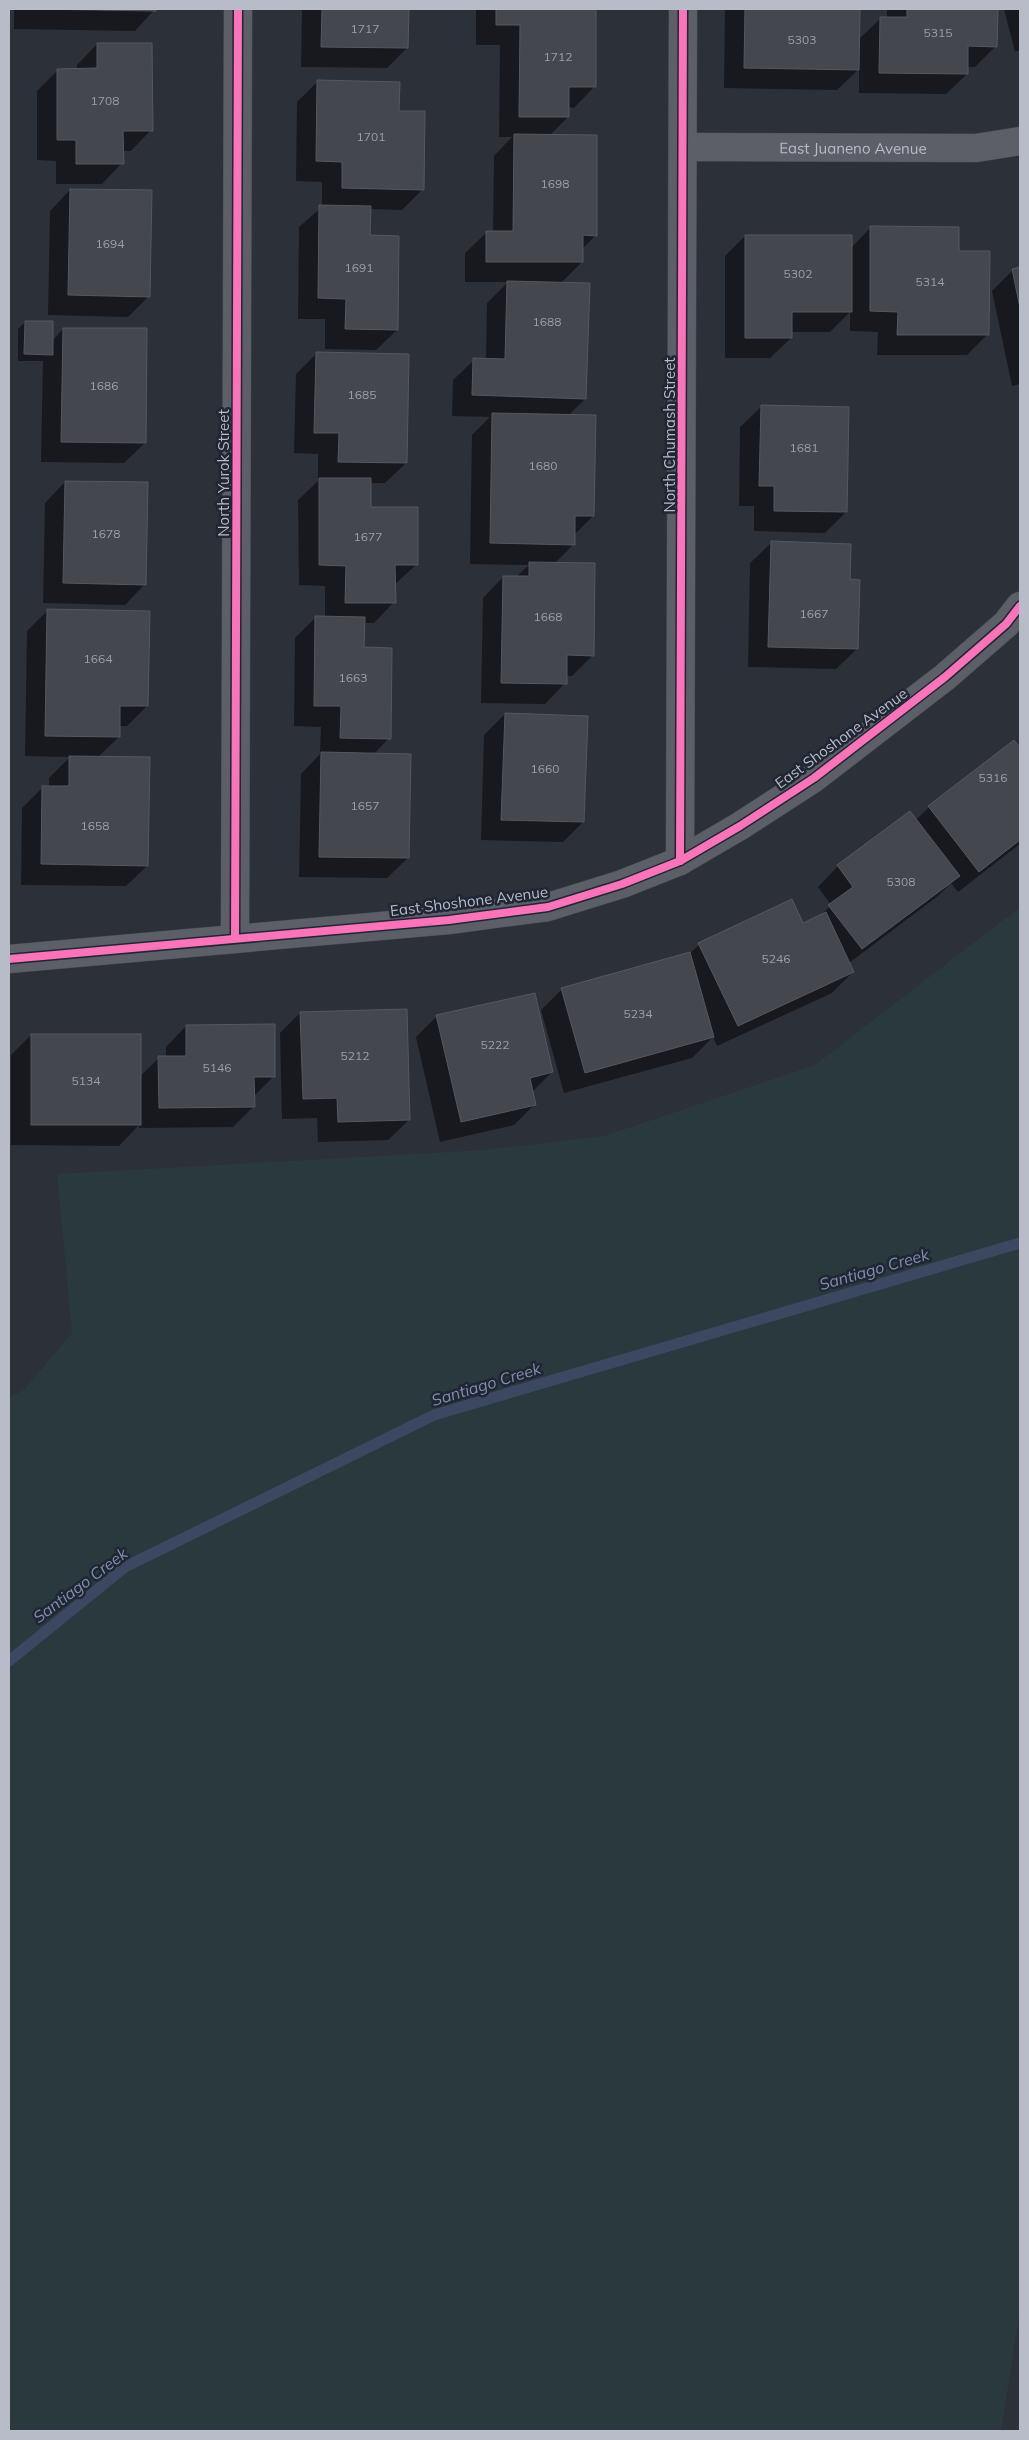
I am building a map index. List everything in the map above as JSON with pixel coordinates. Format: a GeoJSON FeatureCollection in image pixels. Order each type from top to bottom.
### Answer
{"type":"FeatureCollection","features":[{"type":"Feature","properties":{"kind":"street","name":"North Yurok Street"},"geometry":{"type":"LineString","coordinates":[[235,938],[238,9]]}},
{"type":"Feature","properties":{"kind":"street","name":"North Chumash Street"},"geometry":{"type":"LineString","coordinates":[[680,861],[683,9]]}},
{"type":"Feature","properties":{"kind":"street","name":"East Juaneno Avenue"},"geometry":{"type":"LineString","coordinates":[[684,147],[976,148],[1020,141]]}},
{"type":"Feature","properties":{"kind":"street","name":"East Shoshone Avenue"},"geometry":{"type":"LineString","coordinates":[[9,959],[449,920],[548,907],[622,884],[680,861],[740,826],[814,778],[945,677],[1006,624],[1020,606]]}},
{"type":"Feature","properties":{"kind":"shaded area"},"geometry":{"type":"Polygon","coordinates":[[[1020,907],[1020,2311],[1001,2431],[9,2431],[9,1397],[24,1390],[72,1333],[57,1174],[484,1150],[604,1136],[815,1065],[1020,907]]]}},
{"type":"Feature","properties":{"kind":"building"},"geometry":{"type":"Polygon","coordinates":[[[35,9],[156,9],[156,11],[35,9]]]}},
{"type":"Feature","properties":{"kind":"building"},"geometry":{"type":"Polygon","coordinates":[[[322,9],[409,9],[408,48],[321,47],[322,9]]]}},
{"type":"Feature","properties":{"kind":"building"},"geometry":{"type":"Polygon","coordinates":[[[496,9],[596,9],[596,87],[569,87],[569,117],[519,117],[520,25],[496,25],[496,9]]]}},
{"type":"Feature","properties":{"kind":"building"},"geometry":{"type":"Polygon","coordinates":[[[745,9],[860,9],[859,70],[744,68],[745,9]]]}},
{"type":"Feature","properties":{"kind":"building"},"geometry":{"type":"Polygon","coordinates":[[[907,9],[998,9],[997,47],[968,46],[968,74],[879,73],[880,17],[907,17],[907,9]]]}},
{"type":"Feature","properties":{"kind":"building"},"geometry":{"type":"Polygon","coordinates":[[[97,43],[152,43],[153,131],[123,131],[124,164],[76,164],[76,140],[57,140],[57,69],[97,68],[97,43]]]}},
{"type":"Feature","properties":{"kind":"building"},"geometry":{"type":"Polygon","coordinates":[[[317,80],[400,82],[399,111],[425,111],[424,190],[342,188],[342,162],[316,161],[317,80]]]}},
{"type":"Feature","properties":{"kind":"building"},"geometry":{"type":"Polygon","coordinates":[[[514,134],[597,135],[597,236],[583,235],[583,262],[486,262],[486,231],[513,231],[514,134]]]}},
{"type":"Feature","properties":{"kind":"building"},"geometry":{"type":"Polygon","coordinates":[[[70,189],[152,190],[150,297],[68,295],[70,189]]]}},
{"type":"Feature","properties":{"kind":"building"},"geometry":{"type":"Polygon","coordinates":[[[319,205],[371,206],[370,235],[399,236],[398,330],[345,329],[346,299],[318,298],[319,205]]]}},
{"type":"Feature","properties":{"kind":"building"},"geometry":{"type":"Polygon","coordinates":[[[870,226],[959,227],[959,251],[990,251],[989,335],[897,335],[898,312],[870,311],[870,226]]]}},
{"type":"Feature","properties":{"kind":"building"},"geometry":{"type":"Polygon","coordinates":[[[745,235],[852,235],[852,312],[792,312],[792,338],[745,338],[745,235]]]}},
{"type":"Feature","properties":{"kind":"building"},"geometry":{"type":"Polygon","coordinates":[[[1020,267],[1020,308],[1012,269],[1020,267]]]}},
{"type":"Feature","properties":{"kind":"building"},"geometry":{"type":"Polygon","coordinates":[[[507,281],[590,283],[586,399],[472,395],[473,358],[505,359],[507,281]]]}},
{"type":"Feature","properties":{"kind":"building"},"geometry":{"type":"Polygon","coordinates":[[[25,321],[53,321],[53,355],[24,354],[25,321]]]}},
{"type":"Feature","properties":{"kind":"building"},"geometry":{"type":"Polygon","coordinates":[[[63,328],[147,328],[146,443],[61,442],[63,328]]]}},
{"type":"Feature","properties":{"kind":"building"},"geometry":{"type":"Polygon","coordinates":[[[316,352],[409,354],[407,463],[338,462],[339,433],[314,433],[316,352]]]}},
{"type":"Feature","properties":{"kind":"building"},"geometry":{"type":"Polygon","coordinates":[[[761,405],[849,407],[847,512],[774,511],[774,486],[759,486],[761,405]]]}},
{"type":"Feature","properties":{"kind":"building"},"geometry":{"type":"Polygon","coordinates":[[[492,413],[596,415],[594,516],[575,516],[575,545],[490,543],[492,413]]]}},
{"type":"Feature","properties":{"kind":"building"},"geometry":{"type":"Polygon","coordinates":[[[319,478],[371,478],[371,507],[418,507],[418,565],[395,565],[396,603],[345,603],[346,566],[319,565],[319,478]]]}},
{"type":"Feature","properties":{"kind":"building"},"geometry":{"type":"Polygon","coordinates":[[[65,481],[148,482],[146,585],[63,583],[65,481]]]}},
{"type":"Feature","properties":{"kind":"building"},"geometry":{"type":"Polygon","coordinates":[[[771,541],[851,544],[850,579],[860,580],[858,649],[768,647],[771,541]]]}},
{"type":"Feature","properties":{"kind":"building"},"geometry":{"type":"Polygon","coordinates":[[[529,562],[595,563],[594,656],[567,655],[567,684],[501,683],[503,576],[529,576],[529,562]]]}},
{"type":"Feature","properties":{"kind":"building"},"geometry":{"type":"Polygon","coordinates":[[[47,609],[150,611],[148,706],[120,706],[120,737],[45,736],[47,609]]]}},
{"type":"Feature","properties":{"kind":"building"},"geometry":{"type":"Polygon","coordinates":[[[315,616],[365,617],[364,647],[392,648],[391,739],[340,738],[341,706],[314,706],[315,616]]]}},
{"type":"Feature","properties":{"kind":"building"},"geometry":{"type":"Polygon","coordinates":[[[505,713],[588,716],[584,822],[501,820],[505,713]]]}},
{"type":"Feature","properties":{"kind":"building"},"geometry":{"type":"Polygon","coordinates":[[[1014,740],[1020,748],[1020,840],[979,872],[928,806],[1014,740]]]}},
{"type":"Feature","properties":{"kind":"building"},"geometry":{"type":"Polygon","coordinates":[[[321,752],[411,754],[409,858],[319,857],[321,752]]]}},
{"type":"Feature","properties":{"kind":"building"},"geometry":{"type":"Polygon","coordinates":[[[69,756],[150,757],[148,866],[41,864],[42,786],[69,786],[69,756]]]}},
{"type":"Feature","properties":{"kind":"building"},"geometry":{"type":"Polygon","coordinates":[[[910,811],[960,876],[862,949],[828,905],[853,887],[837,865],[910,811]]]}},
{"type":"Feature","properties":{"kind":"building"},"geometry":{"type":"Polygon","coordinates":[[[792,899],[803,923],[826,912],[854,972],[738,1026],[698,943],[792,899]]]}},
{"type":"Feature","properties":{"kind":"building"},"geometry":{"type":"Polygon","coordinates":[[[690,952],[714,1037],[585,1073],[561,988],[690,952]]]}},
{"type":"Feature","properties":{"kind":"building"},"geometry":{"type":"Polygon","coordinates":[[[535,993],[553,1072],[530,1078],[536,1105],[461,1122],[436,1015],[535,993]]]}},
{"type":"Feature","properties":{"kind":"building"},"geometry":{"type":"Polygon","coordinates":[[[407,1009],[410,1120],[338,1122],[337,1098],[303,1099],[300,1012],[407,1009]]]}},
{"type":"Feature","properties":{"kind":"building"},"geometry":{"type":"Polygon","coordinates":[[[275,1024],[275,1077],[254,1077],[255,1107],[159,1108],[158,1056],[186,1056],[186,1025],[275,1024]]]}},
{"type":"Feature","properties":{"kind":"building"},"geometry":{"type":"Polygon","coordinates":[[[31,1034],[141,1034],[141,1125],[31,1125],[31,1034]]]}},
{"type":"Feature","properties":{"kind":"waterway","name":"Santiago Creek"},"geometry":{"type":"LineString","coordinates":[[9,1661],[125,1567],[434,1415],[1020,1243]]}},
{"type":"Feature","properties":{"kind":"cycle path"},"geometry":{"type":"LineString","coordinates":[[235,938],[238,9]]}},
{"type":"Feature","properties":{"kind":"cycle path"},"geometry":{"type":"LineString","coordinates":[[680,861],[683,9]]}},
{"type":"Feature","properties":{"kind":"cycle path"},"geometry":{"type":"LineString","coordinates":[[9,959],[449,920],[548,907],[622,884],[680,861],[740,826],[814,778],[945,677],[1006,624],[1020,606]]}}]}
